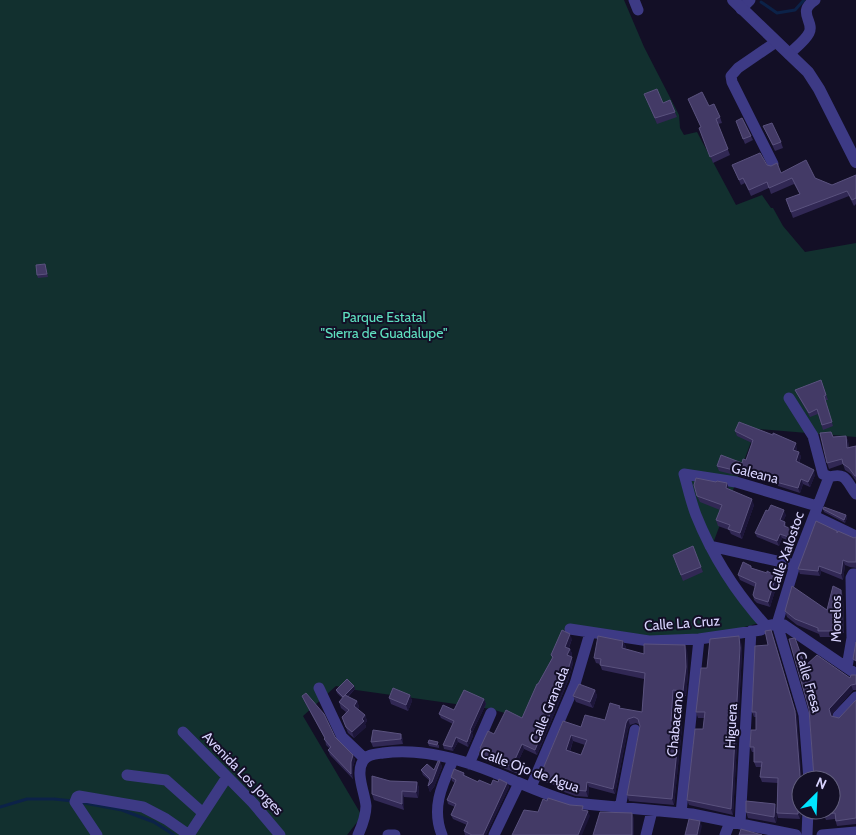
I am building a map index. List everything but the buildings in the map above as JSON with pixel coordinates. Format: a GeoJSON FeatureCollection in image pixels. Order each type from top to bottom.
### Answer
{"type":"FeatureCollection","features":[{"type":"Feature","properties":{"kind":"street"},"geometry":{"type":"LineString","coordinates":[[789,54],[810,30],[806,14],[809,5],[815,0]]}},
{"type":"Feature","properties":{"kind":"street"},"geometry":{"type":"LineString","coordinates":[[741,3],[776,42],[814,79],[856,162]]}},
{"type":"Feature","properties":{"kind":"street"},"geometry":{"type":"LineString","coordinates":[[773,164],[732,82],[731,76],[738,68],[776,42]]}},
{"type":"Feature","properties":{"kind":"street"},"geometry":{"type":"LineString","coordinates":[[788,398],[813,436],[823,474],[829,477],[839,474],[856,494]]}},
{"type":"Feature","properties":{"kind":"street","name":"Galeana"},"geometry":{"type":"LineString","coordinates":[[710,546],[696,514],[684,474],[736,482],[816,511],[856,536]]}},
{"type":"Feature","properties":{"kind":"street","name":"Calle Xalostoc"},"geometry":{"type":"LineString","coordinates":[[778,624],[795,565],[829,477]]}},
{"type":"Feature","properties":{"kind":"street"},"geometry":{"type":"LineString","coordinates":[[710,546],[795,565]]}},
{"type":"Feature","properties":{"kind":"street"},"geometry":{"type":"LineString","coordinates":[[710,546],[746,601],[766,626],[778,624],[792,629],[852,670]]}},
{"type":"Feature","properties":{"kind":"street","name":"Morelos"},"geometry":{"type":"LineString","coordinates":[[852,670],[851,578],[853,574],[856,574]]}},
{"type":"Feature","properties":{"kind":"street","name":"Calle Fresa"},"geometry":{"type":"LineString","coordinates":[[778,624],[804,715],[808,770]]}},
{"type":"Feature","properties":{"kind":"street","name":"Calle La Cruz"},"geometry":{"type":"LineString","coordinates":[[570,629],[640,641],[700,639],[761,630],[766,626]]}},
{"type":"Feature","properties":{"kind":"street","name":"Higuera"},"geometry":{"type":"LineString","coordinates":[[725,835],[735,823],[751,630]]}},
{"type":"Feature","properties":{"kind":"street","name":"Calle Granada"},"geometry":{"type":"LineString","coordinates":[[531,787],[575,684],[590,633]]}},
{"type":"Feature","properties":{"kind":"street","name":"Chabacano"},"geometry":{"type":"LineString","coordinates":[[681,813],[700,639]]}},
{"type":"Feature","properties":{"kind":"street"},"geometry":{"type":"LineString","coordinates":[[319,688],[342,737],[364,758],[361,763],[361,775],[366,811],[358,835]]}},
{"type":"Feature","properties":{"kind":"street"},"geometry":{"type":"LineString","coordinates":[[838,716],[856,697]]}},
{"type":"Feature","properties":{"kind":"street"},"geometry":{"type":"LineString","coordinates":[[469,764],[491,713]]}},
{"type":"Feature","properties":{"kind":"street"},"geometry":{"type":"LineString","coordinates":[[620,808],[635,730]]}},
{"type":"Feature","properties":{"kind":"street","name":"Avenida Los Jorges"},"geometry":{"type":"LineString","coordinates":[[183,732],[253,803],[280,835]]}},
{"type":"Feature","properties":{"kind":"street","name":"Calle Ojo de Agua"},"geometry":{"type":"LineString","coordinates":[[364,758],[374,754],[416,752],[469,764],[519,782],[557,799],[574,803],[681,813],[795,835]]}},
{"type":"Feature","properties":{"kind":"street"},"geometry":{"type":"LineString","coordinates":[[442,835],[437,819],[437,804],[453,760]]}},
{"type":"Feature","properties":{"kind":"street"},"geometry":{"type":"LineString","coordinates":[[127,775],[166,780],[203,813]]}},
{"type":"Feature","properties":{"kind":"street"},"geometry":{"type":"LineString","coordinates":[[97,835],[75,802],[77,797],[143,807],[166,819],[189,835],[227,777]]}},
{"type":"Feature","properties":{"kind":"street"},"geometry":{"type":"LineString","coordinates":[[494,835],[519,782]]}},
{"type":"Feature","properties":{"kind":"street"},"geometry":{"type":"LineString","coordinates":[[646,835],[652,811]]}},
{"type":"Feature","properties":{"kind":"street"},"geometry":{"type":"LineString","coordinates":[[807,835],[808,820]]}},
{"type":"Feature","properties":{"kind":"street"},"geometry":{"type":"LineString","coordinates":[[822,835],[856,832]]}},
{"type":"Feature","properties":{"kind":"street"},"geometry":{"type":"LineString","coordinates":[[388,835],[395,835]]}},
{"type":"Feature","properties":{"kind":"green space","name":"Parque Estatal \"Sierra de Guadalupe\""},"geometry":{"type":"Polygon","coordinates":[[[0,0],[624,0],[644,47],[679,115],[680,128],[684,135],[697,132],[736,205],[762,195],[771,208],[773,208],[783,226],[805,252],[856,243],[856,437],[758,429],[754,434],[709,554],[759,623],[719,634],[647,639],[566,627],[526,716],[523,715],[522,718],[491,709],[336,686],[303,716],[362,816],[347,835],[0,835],[0,0]]]}},
{"type":"Feature","properties":{"kind":"waterway"},"geometry":{"type":"LineString","coordinates":[[761,2],[777,13],[795,10],[804,0]]}},
{"type":"Feature","properties":{"kind":"waterway"},"geometry":{"type":"LineString","coordinates":[[0,807],[27,799],[73,801]]}},
{"type":"Feature","properties":{"kind":"waterway"},"geometry":{"type":"LineString","coordinates":[[79,802],[122,810],[154,822],[174,835]]}}]}
